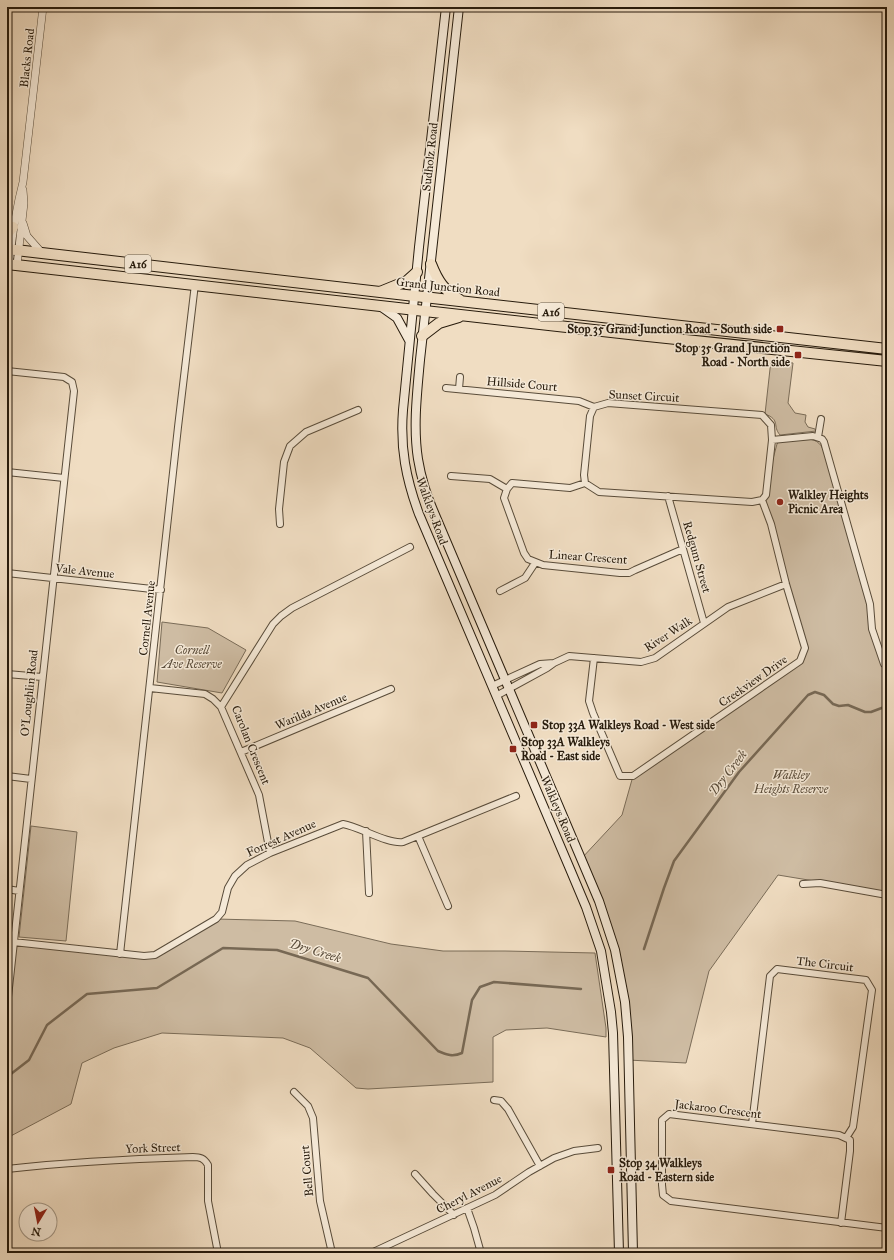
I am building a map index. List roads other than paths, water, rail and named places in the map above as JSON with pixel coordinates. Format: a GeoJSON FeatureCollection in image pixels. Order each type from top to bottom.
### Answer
{"type":"FeatureCollection","features":[{"type":"Feature","properties":{"kind":"highway","name":"Grand Junction Road"},"geometry":{"type":"LineString","coordinates":[[12,250],[887,349]]}},
{"type":"Feature","properties":{"kind":"highway","name":"A16"},"geometry":{"type":"LineString","coordinates":[[11,264],[638,335],[887,361]]}},
{"type":"Feature","properties":{"kind":"highway"},"geometry":{"type":"LineString","coordinates":[[431,264],[436,278],[442,286],[463,302]]}},
{"type":"Feature","properties":{"kind":"highway"},"geometry":{"type":"LineString","coordinates":[[195,284],[197,271]]}},
{"type":"Feature","properties":{"kind":"highway"},"geometry":{"type":"LineString","coordinates":[[378,292],[407,281],[417,272]]}},
{"type":"Feature","properties":{"kind":"highway"},"geometry":{"type":"LineString","coordinates":[[422,336],[439,323],[464,315]]}},
{"type":"Feature","properties":{"kind":"main road","name":"Sudholz Road"},"geometry":{"type":"LineString","coordinates":[[414,296],[446,7]]}},
{"type":"Feature","properties":{"kind":"main road","name":"Sudholz Road"},"geometry":{"type":"LineString","coordinates":[[425,310],[459,7]]}},
{"type":"Feature","properties":{"kind":"main road","name":"Walkleys Road"},"geometry":{"type":"LineString","coordinates":[[414,296],[402,423],[403,450],[407,476],[422,521],[581,894],[601,951],[608,986],[613,1032],[619,1253]]}},
{"type":"Feature","properties":{"kind":"main road"},"geometry":{"type":"LineString","coordinates":[[379,305],[397,318],[409,341]]}},
{"type":"Feature","properties":{"kind":"main road","name":"Walkleys Road"},"geometry":{"type":"LineString","coordinates":[[425,310],[416,418],[416,448],[421,475],[432,510],[599,901],[611,936],[620,970],[628,1037],[633,1253]]}},
{"type":"Feature","properties":{"kind":"street","name":"Blacks Road"},"geometry":{"type":"LineString","coordinates":[[11,264],[14,227],[23,182],[43,7]]}},
{"type":"Feature","properties":{"kind":"street"},"geometry":{"type":"LineString","coordinates":[[14,227],[27,236],[42,253]]}},
{"type":"Feature","properties":{"kind":"street","name":"Cornell Avenue"},"geometry":{"type":"LineString","coordinates":[[120,954],[195,284]]}},
{"type":"Feature","properties":{"kind":"street","name":"O'Loughlin Road"},"geometry":{"type":"LineString","coordinates":[[7,371],[64,377],[72,382],[74,391],[7,1006]]}},
{"type":"Feature","properties":{"kind":"street"},"geometry":{"type":"LineString","coordinates":[[459,389],[460,377]]}},
{"type":"Feature","properties":{"kind":"street","name":"Hillside Court"},"geometry":{"type":"LineString","coordinates":[[446,388],[579,401],[594,407]]}},
{"type":"Feature","properties":{"kind":"street","name":"Sunset Circuit"},"geometry":{"type":"LineString","coordinates":[[585,483],[584,475],[590,416],[594,407],[608,403],[762,414],[771,425],[772,440],[766,495],[762,500]]}},
{"type":"Feature","properties":{"kind":"street"},"geometry":{"type":"LineString","coordinates":[[280,524],[279,509],[284,462],[290,446],[306,432],[358,410]]}},
{"type":"Feature","properties":{"kind":"street"},"geometry":{"type":"LineString","coordinates":[[818,437],[821,419]]}},
{"type":"Feature","properties":{"kind":"street"},"geometry":{"type":"LineString","coordinates":[[772,440],[807,436],[822,439],[870,604],[872,629],[884,664],[887,666]]}},
{"type":"Feature","properties":{"kind":"street"},"geometry":{"type":"LineString","coordinates":[[7,472],[64,478]]}},
{"type":"Feature","properties":{"kind":"street"},"geometry":{"type":"LineString","coordinates":[[451,476],[490,479],[507,489],[512,483],[570,488],[585,483],[599,492],[752,502],[762,500]]}},
{"type":"Feature","properties":{"kind":"street","name":"Linear Crescent"},"geometry":{"type":"LineString","coordinates":[[507,489],[504,498],[524,553],[528,559],[543,565],[629,573],[683,549]]}},
{"type":"Feature","properties":{"kind":"street","name":"Redgum Street"},"geometry":{"type":"LineString","coordinates":[[668,496],[704,623]]}},
{"type":"Feature","properties":{"kind":"street","name":"Creekview Drive"},"geometry":{"type":"LineString","coordinates":[[594,658],[589,701],[620,776],[633,776],[800,661],[805,648],[786,584],[772,524],[762,500]]}},
{"type":"Feature","properties":{"kind":"street","name":"Carolan Crescent"},"geometry":{"type":"LineString","coordinates":[[270,853],[259,795],[221,707],[273,624],[281,616],[292,608],[410,547]]}},
{"type":"Feature","properties":{"kind":"street","name":"Linear Crescent"},"geometry":{"type":"LineString","coordinates":[[500,591],[525,578],[535,562]]}},
{"type":"Feature","properties":{"kind":"street","name":"Vale Avenue"},"geometry":{"type":"LineString","coordinates":[[7,573],[161,590]]}},
{"type":"Feature","properties":{"kind":"street","name":"River Walk"},"geometry":{"type":"LineString","coordinates":[[492,686],[504,679],[540,664],[554,662],[569,656],[641,662],[655,658],[728,607],[786,584]]}},
{"type":"Feature","properties":{"kind":"street","name":"River Walk"},"geometry":{"type":"LineString","coordinates":[[496,696],[547,668],[554,662]]}},
{"type":"Feature","properties":{"kind":"street"},"geometry":{"type":"LineString","coordinates":[[7,674],[42,678]]}},
{"type":"Feature","properties":{"kind":"street"},"geometry":{"type":"LineString","coordinates":[[150,688],[206,694],[216,701],[221,707]]}},
{"type":"Feature","properties":{"kind":"street","name":"Warilda Avenue"},"geometry":{"type":"LineString","coordinates":[[241,752],[391,689]]}},
{"type":"Feature","properties":{"kind":"street"},"geometry":{"type":"LineString","coordinates":[[7,776],[31,779]]}},
{"type":"Feature","properties":{"kind":"street","name":"Forrest Avenue"},"geometry":{"type":"LineString","coordinates":[[13,942],[120,954],[144,956],[155,955],[213,921],[222,912],[228,888],[235,876],[247,864],[270,853],[339,824],[350,825],[399,842],[418,836],[516,796]]}},
{"type":"Feature","properties":{"kind":"street"},"geometry":{"type":"LineString","coordinates":[[366,831],[369,893]]}},
{"type":"Feature","properties":{"kind":"street"},"geometry":{"type":"LineString","coordinates":[[418,836],[448,906]]}},
{"type":"Feature","properties":{"kind":"street"},"geometry":{"type":"LineString","coordinates":[[803,884],[820,883],[887,895]]}},
{"type":"Feature","properties":{"kind":"street"},"geometry":{"type":"LineString","coordinates":[[7,889],[19,891]]}},
{"type":"Feature","properties":{"kind":"street","name":"The Circuit"},"geometry":{"type":"LineString","coordinates":[[752,1124],[770,976],[777,969],[866,980],[872,990],[853,1127],[846,1138]]}},
{"type":"Feature","properties":{"kind":"street","name":"Bell Court"},"geometry":{"type":"LineString","coordinates":[[294,1092],[308,1106],[313,1118],[320,1201],[332,1253]]}},
{"type":"Feature","properties":{"kind":"street"},"geometry":{"type":"LineString","coordinates":[[494,1100],[501,1102],[508,1109],[540,1166]]}},
{"type":"Feature","properties":{"kind":"street","name":"Jackaroo Crescent"},"geometry":{"type":"LineString","coordinates":[[846,1138],[839,1135],[669,1114],[662,1120],[663,1195],[671,1201],[887,1228]]}},
{"type":"Feature","properties":{"kind":"street"},"geometry":{"type":"LineString","coordinates":[[841,1222],[850,1151],[850,1140],[846,1138]]}},
{"type":"Feature","properties":{"kind":"street","name":"Cheryl Avenue"},"geometry":{"type":"LineString","coordinates":[[372,1253],[504,1190],[554,1158],[581,1149],[598,1148]]}},
{"type":"Feature","properties":{"kind":"street","name":"York Street"},"geometry":{"type":"LineString","coordinates":[[7,1170],[51,1164],[97,1161],[193,1157],[201,1158],[208,1165],[208,1201],[218,1253]]}},
{"type":"Feature","properties":{"kind":"street"},"geometry":{"type":"LineString","coordinates":[[415,1174],[454,1214]]}},
{"type":"Feature","properties":{"kind":"street"},"geometry":{"type":"LineString","coordinates":[[467,1208],[481,1253]]}},
{"type":"Feature","properties":{"kind":"waterway","name":"Dry Creek"},"geometry":{"type":"LineString","coordinates":[[644,949],[674,861],[739,772],[808,695],[815,692],[824,695],[833,704],[839,706],[848,705],[865,712],[871,712],[887,706]]}},
{"type":"Feature","properties":{"kind":"waterway","name":"Dry Creek"},"geometry":{"type":"LineString","coordinates":[[7,1077],[29,1060],[47,1025],[87,994],[157,988],[223,948],[277,950],[368,978],[438,1051],[450,1055],[462,1053],[472,1000],[480,987],[494,982],[581,989]]}},
{"type":"Feature","properties":{"kind":"place","name":"Stop 35 Grand Junction Road - South side"},"geometry":{"type":"Point","coordinates":[780,329]}},
{"type":"Feature","properties":{"kind":"place","name":"Stop 35 Grand Junction Road - North side"},"geometry":{"type":"Point","coordinates":[798,355]}},
{"type":"Feature","properties":{"kind":"place","name":"Walkley Heights Picnic Area"},"geometry":{"type":"Point","coordinates":[780,502]}},
{"type":"Feature","properties":{"kind":"place","name":"Stop 33A Walkleys Road - West side"},"geometry":{"type":"Point","coordinates":[534,725]}},
{"type":"Feature","properties":{"kind":"place","name":"Stop 33A Walkleys Road - East side"},"geometry":{"type":"Point","coordinates":[513,749]}},
{"type":"Feature","properties":{"kind":"place","name":"Stop 34 Walkleys Road - Eastern side"},"geometry":{"type":"Point","coordinates":[611,1170]}},
{"type":"Feature","properties":{"kind":"park label","name":"Cornell Ave Reserve"},"geometry":{"type":"Point","coordinates":[192,657]}},
{"type":"Feature","properties":{"kind":"park label","name":"Walkley Heights Reserve"},"geometry":{"type":"Point","coordinates":[791,782]}}]}
